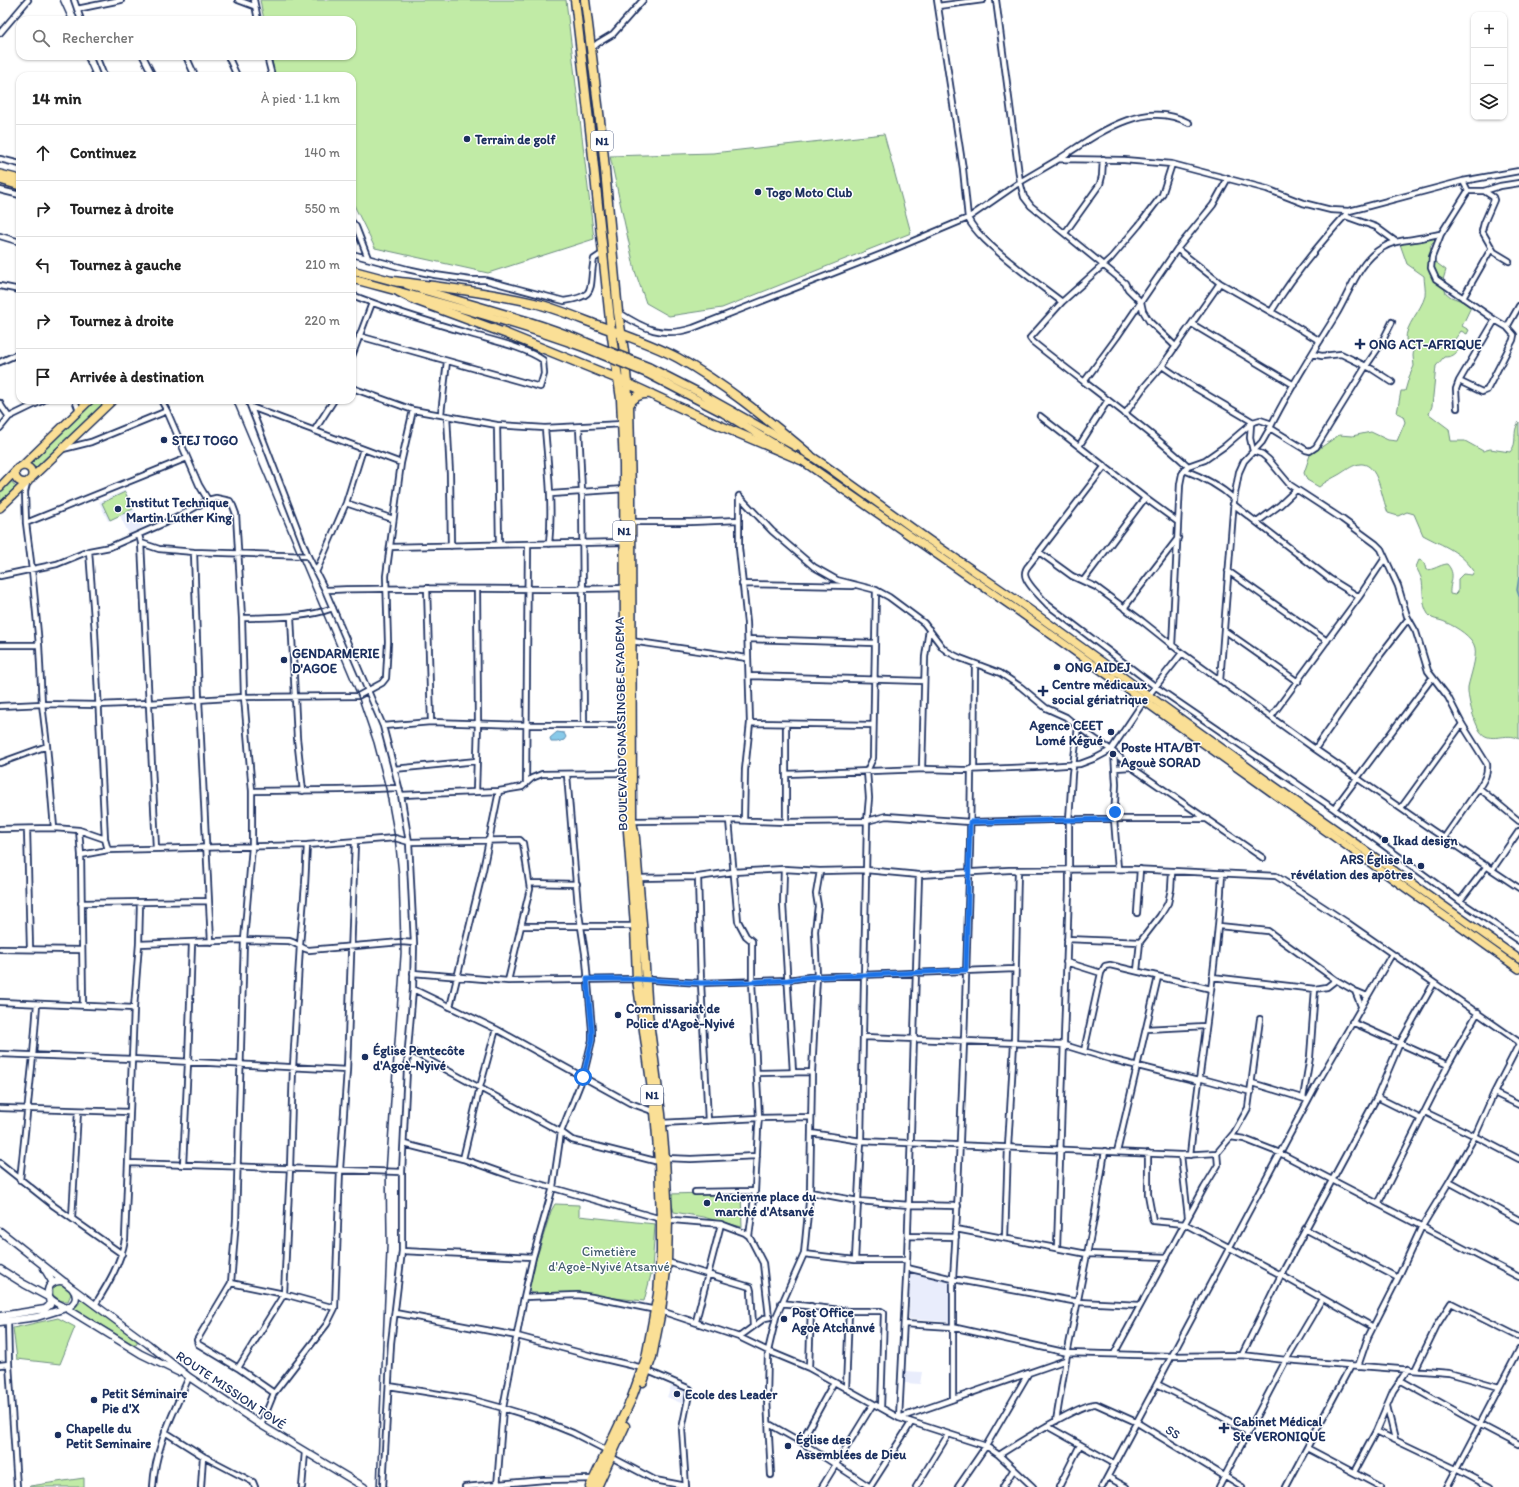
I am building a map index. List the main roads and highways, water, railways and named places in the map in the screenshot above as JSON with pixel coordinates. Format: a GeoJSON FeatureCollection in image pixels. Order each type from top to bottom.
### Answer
{"type":"FeatureCollection","features":[{"type":"Feature","properties":{"kind":"highway","name":"BOULEVARD GNASSINGBE EYADEMA"},"geometry":{"type":"LineString","coordinates":[[575,0],[606,284],[622,334],[629,405],[631,464],[630,522],[625,588],[632,821],[635,838],[635,926],[637,979],[654,1112],[659,1123]]}},
{"type":"Feature","properties":{"kind":"highway","name":"BOULEVARD GNASSINGBE EYADEMA"},"geometry":{"type":"LineString","coordinates":[[585,0],[602,138],[616,283],[611,330],[623,424],[632,641],[626,804],[635,878],[659,1123],[667,1262],[645,1370],[596,1483],[590,1487]]}},
{"type":"Feature","properties":{"kind":"highway"},"geometry":{"type":"LineString","coordinates":[[393,281],[455,289],[534,303],[622,334],[672,355],[701,372],[765,419],[810,455]]}},
{"type":"Feature","properties":{"kind":"highway"},"geometry":{"type":"LineString","coordinates":[[399,292],[415,300],[507,334],[618,379],[702,418],[801,460]]}},
{"type":"Feature","properties":{"kind":"highway"},"geometry":{"type":"LineString","coordinates":[[587,321],[601,320],[614,312]]}},
{"type":"Feature","properties":{"kind":"highway"},"geometry":{"type":"LineString","coordinates":[[629,405],[632,400],[640,395],[652,394]]}},
{"type":"Feature","properties":{"kind":"highway","name":"BOULEVARD GNASSINGBE EYADEMA"},"geometry":{"type":"LineString","coordinates":[[658,1310],[665,1219]]}},
{"type":"Feature","properties":{"kind":"main road"},"geometry":{"type":"LineString","coordinates":[[0,174],[16,178]]}},
{"type":"Feature","properties":{"kind":"main road"},"geometry":{"type":"LineString","coordinates":[[0,180],[16,185]]}},
{"type":"Feature","properties":{"kind":"main road"},"geometry":{"type":"LineString","coordinates":[[356,271],[562,332],[585,345]]}},
{"type":"Feature","properties":{"kind":"main road"},"geometry":{"type":"LineString","coordinates":[[356,280],[585,345],[700,393],[810,455],[1019,602],[1146,699],[1519,969]]}},
{"type":"Feature","properties":{"kind":"main road"},"geometry":{"type":"LineString","coordinates":[[648,370],[801,460],[1519,959]]}},
{"type":"Feature","properties":{"kind":"main road"},"geometry":{"type":"LineString","coordinates":[[0,487],[86,404]]}},
{"type":"Feature","properties":{"kind":"main road"},"geometry":{"type":"LineString","coordinates":[[0,508],[109,404]]}},
{"type":"Feature","properties":{"kind":"main road"},"geometry":{"type":"LineString","coordinates":[[15,472],[18,481],[23,483],[29,480],[32,474],[30,470],[27,467],[22,466]]}},
{"type":"Feature","properties":{"kind":"water"},"geometry":{"type":"Polygon","coordinates":[[[557,732],[564,733],[566,737],[564,740],[551,742],[550,738],[557,732]]]}},
{"type":"Feature","properties":{"kind":"waterway"},"geometry":{"type":"LineString","coordinates":[[1519,577],[1517,590],[1519,596]]}},
{"type":"Feature","properties":{"kind":"railway"},"geometry":{"type":"LineString","coordinates":[[60,0],[67,16]]}},
{"type":"Feature","properties":{"kind":"railway"},"geometry":{"type":"LineString","coordinates":[[86,60],[91,72]]}},
{"type":"Feature","properties":{"kind":"railway"},"geometry":{"type":"LineString","coordinates":[[235,404],[358,696],[374,743],[386,789],[395,838],[399,876],[401,953],[386,1171],[387,1246],[377,1487]]}},
{"type":"Feature","properties":{"kind":"place","name":"Terrain de golf"},"geometry":{"type":"Point","coordinates":[467,139]}},
{"type":"Feature","properties":{"kind":"place","name":"Togo Moto Club"},"geometry":{"type":"Point","coordinates":[758,192]}},
{"type":"Feature","properties":{"kind":"place","name":"ONG ACT-AFRIQUE"},"geometry":{"type":"Point","coordinates":[1360,344]}},
{"type":"Feature","properties":{"kind":"place","name":"STEJ TOGO"},"geometry":{"type":"Point","coordinates":[164,440]}},
{"type":"Feature","properties":{"kind":"place","name":"Institut Technique Martin Luther King"},"geometry":{"type":"Point","coordinates":[118,509]}},
{"type":"Feature","properties":{"kind":"place","name":"GENDARMERIE D'AGOE"},"geometry":{"type":"Point","coordinates":[284,660]}},
{"type":"Feature","properties":{"kind":"place","name":"ONG AIDEJ"},"geometry":{"type":"Point","coordinates":[1057,667]}},
{"type":"Feature","properties":{"kind":"place","name":"Centre médicaux social gériatrique"},"geometry":{"type":"Point","coordinates":[1043,691]}},
{"type":"Feature","properties":{"kind":"place","name":"Agence CEET Lomé Kégué"},"geometry":{"type":"Point","coordinates":[1111,732]}},
{"type":"Feature","properties":{"kind":"place","name":"Poste HTA/BT Agouè SORAD"},"geometry":{"type":"Point","coordinates":[1113,754]}},
{"type":"Feature","properties":{"kind":"place","name":"Ikad design"},"geometry":{"type":"Point","coordinates":[1385,840]}},
{"type":"Feature","properties":{"kind":"place","name":"ARS Église la révélation des apôtres"},"geometry":{"type":"Point","coordinates":[1421,866]}},
{"type":"Feature","properties":{"kind":"place","name":"Commissariat de Police d'Agoè-Nyivé"},"geometry":{"type":"Point","coordinates":[618,1015]}},
{"type":"Feature","properties":{"kind":"place","name":"Église Pentecôte d'Agoè-Nyivé"},"geometry":{"type":"Point","coordinates":[365,1057]}},
{"type":"Feature","properties":{"kind":"place","name":"Ancienne place du marché d'Atsanvé"},"geometry":{"type":"Point","coordinates":[707,1203]}},
{"type":"Feature","properties":{"kind":"place","name":"Post Office Agoè Atchanvé"},"geometry":{"type":"Point","coordinates":[784,1319]}},
{"type":"Feature","properties":{"kind":"place","name":"Ecole des Leader"},"geometry":{"type":"Point","coordinates":[677,1394]}},
{"type":"Feature","properties":{"kind":"place","name":"Petit Séminaire Pie d'X"},"geometry":{"type":"Point","coordinates":[94,1400]}},
{"type":"Feature","properties":{"kind":"place","name":"Cabinet Médical Ste VERONIQUE"},"geometry":{"type":"Point","coordinates":[1224,1428]}},
{"type":"Feature","properties":{"kind":"place","name":"Chapelle du Petit Seminaire"},"geometry":{"type":"Point","coordinates":[58,1435]}},
{"type":"Feature","properties":{"kind":"place","name":"Église des Assemblées de Dieu"},"geometry":{"type":"Point","coordinates":[788,1446]}},
{"type":"Feature","properties":{"kind":"park label","name":"Cimetière d'Agoè-Nyivé Atsanvé"},"geometry":{"type":"Point","coordinates":[609,1258]}}]}
